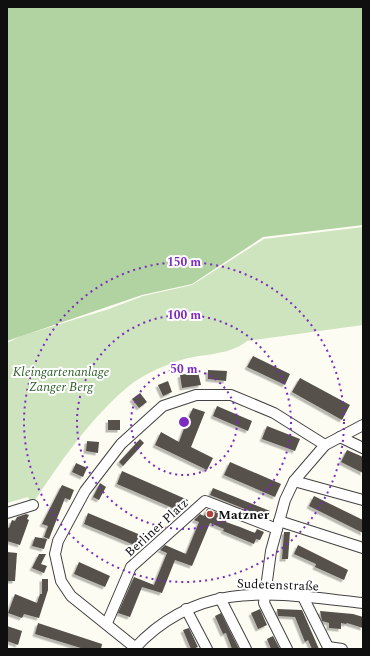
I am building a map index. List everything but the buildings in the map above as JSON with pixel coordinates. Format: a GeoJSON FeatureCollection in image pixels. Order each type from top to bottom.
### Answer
{"type":"FeatureCollection","features":[{"type":"Feature","properties":{"kind":"street"},"geometry":{"type":"LineString","coordinates":[[135,648],[107,623],[71,596],[61,581],[56,554],[58,541],[85,491],[121,444],[163,406],[196,395],[231,395],[274,413],[325,445]]}},
{"type":"Feature","properties":{"kind":"street"},"geometry":{"type":"LineString","coordinates":[[287,649],[264,603],[271,551],[285,500],[294,481],[325,445],[363,424]]}},
{"type":"Feature","properties":{"kind":"street"},"geometry":{"type":"LineString","coordinates":[[340,437],[363,448]]}},
{"type":"Feature","properties":{"kind":"street"},"geometry":{"type":"LineString","coordinates":[[294,481],[363,500]]}},
{"type":"Feature","properties":{"kind":"street","name":"Berliner Platz"},"geometry":{"type":"LineString","coordinates":[[107,623],[131,567],[205,501],[278,525]]}},
{"type":"Feature","properties":{"kind":"street"},"geometry":{"type":"LineString","coordinates":[[7,513],[33,505]]}},
{"type":"Feature","properties":{"kind":"street"},"geometry":{"type":"LineString","coordinates":[[278,525],[363,548]]}},
{"type":"Feature","properties":{"kind":"street","name":"Sudetenstraße"},"geometry":{"type":"LineString","coordinates":[[135,648],[172,618],[186,610],[220,598],[239,594],[265,594],[363,603]]}},
{"type":"Feature","properties":{"kind":"street"},"geometry":{"type":"LineString","coordinates":[[303,597],[328,648],[342,649]]}},
{"type":"Feature","properties":{"kind":"street"},"geometry":{"type":"LineString","coordinates":[[220,598],[246,649]]}},
{"type":"Feature","properties":{"kind":"street"},"geometry":{"type":"LineString","coordinates":[[186,610],[207,649]]}},
{"type":"Feature","properties":{"kind":"green space"},"geometry":{"type":"Polygon","coordinates":[[[7,7],[363,7],[363,225],[263,237],[192,284],[142,295],[7,341],[7,7]]]}},
{"type":"Feature","properties":{"kind":"green space","name":"Kleingartenanlage Zanger Berg"},"geometry":{"type":"Polygon","coordinates":[[[363,227],[363,325],[247,341],[231,350],[184,359],[169,364],[139,378],[114,399],[88,427],[64,458],[31,506],[28,497],[7,503],[7,343],[21,336],[109,309],[143,296],[192,285],[264,239],[363,227]]]}},
{"type":"Feature","properties":{"kind":"place","name":"Matzner"},"geometry":{"type":"Point","coordinates":[210,514]}}]}
